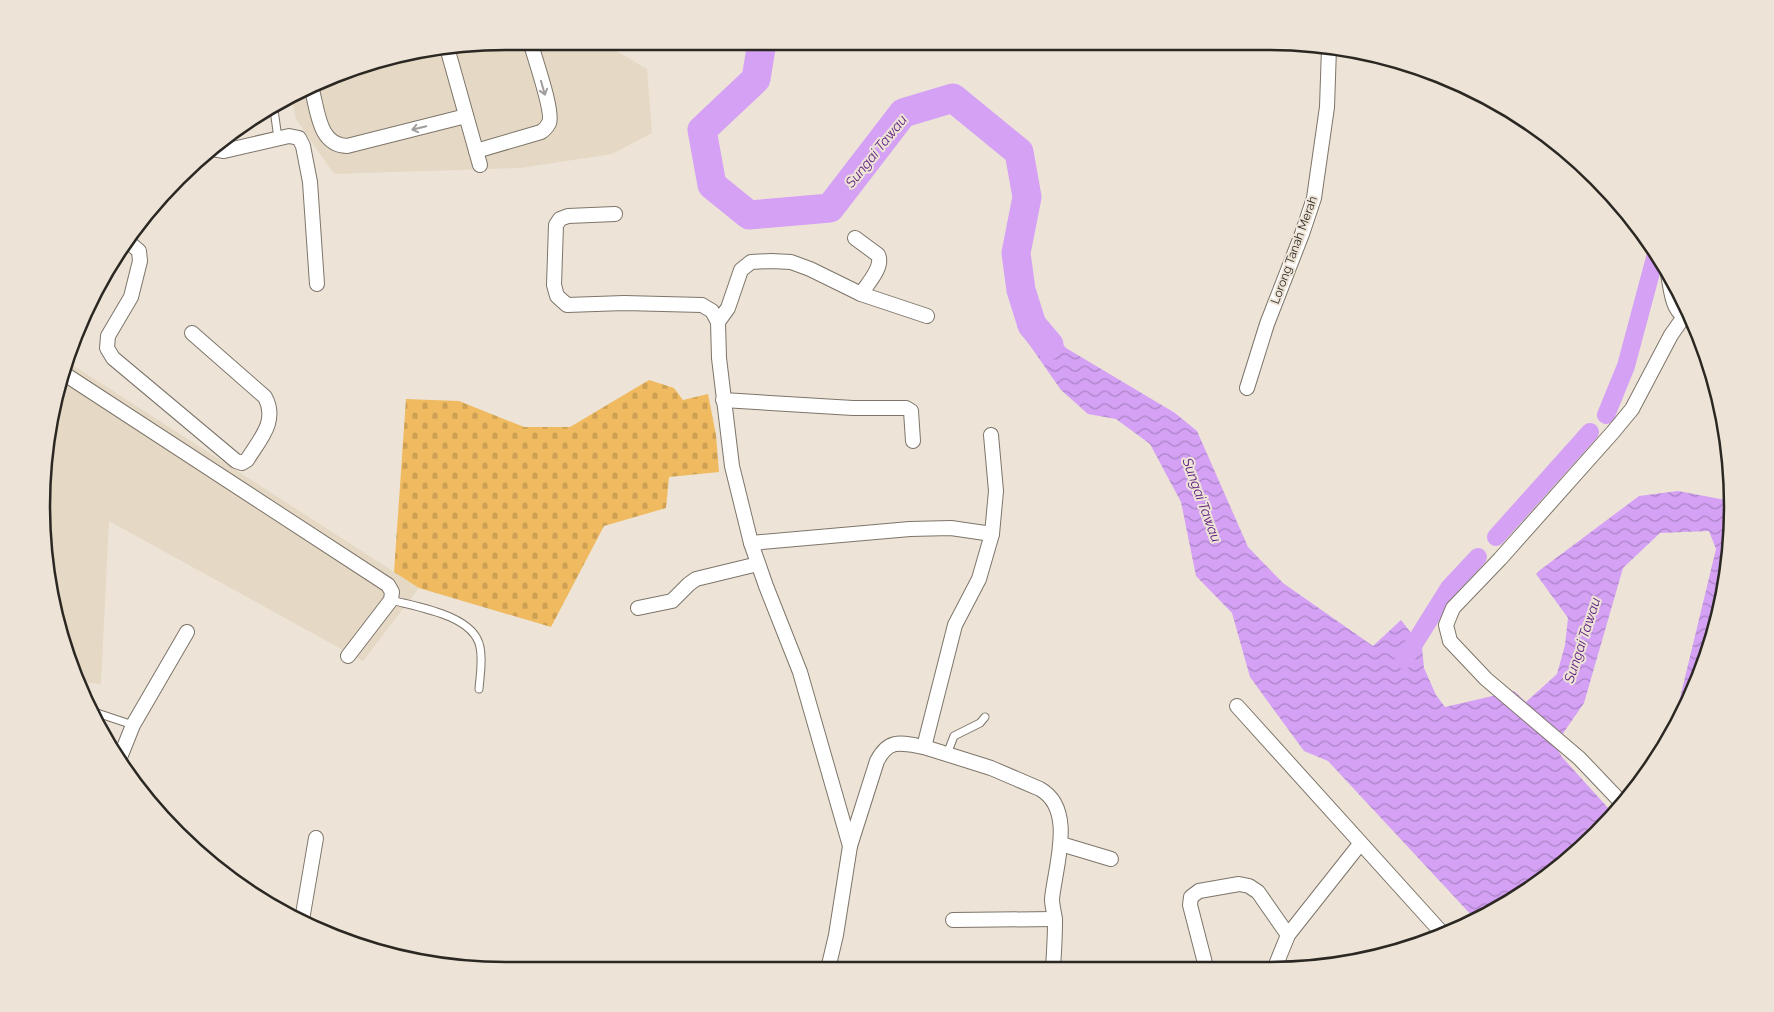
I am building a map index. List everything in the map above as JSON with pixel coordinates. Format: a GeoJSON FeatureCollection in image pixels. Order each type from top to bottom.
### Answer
{"type":"FeatureCollection","features":[{"type":"Feature","properties":{"kind":"street"},"geometry":{"type":"LineString","coordinates":[[476,151],[541,132],[550,123],[549,110],[532,50]]}},
{"type":"Feature","properties":{"kind":"street"},"geometry":{"type":"LineString","coordinates":[[449,54],[480,165]]}},
{"type":"Feature","properties":{"kind":"street","name":"Lorong Tanah Merah"},"geometry":{"type":"LineString","coordinates":[[1247,388],[1267,324],[1296,251],[1314,198],[1327,107],[1329,54]]}},
{"type":"Feature","properties":{"kind":"street"},"geometry":{"type":"LineString","coordinates":[[313,93],[324,132],[332,143],[340,146],[347,146],[466,116]]}},
{"type":"Feature","properties":{"kind":"street"},"geometry":{"type":"LineString","coordinates":[[220,151],[289,136],[299,138],[303,146],[310,182],[317,284]]}},
{"type":"Feature","properties":{"kind":"street"},"geometry":{"type":"LineString","coordinates":[[615,214],[568,216],[560,219],[556,225],[554,285],[556,296],[567,305],[624,303],[702,305],[712,311],[718,322],[723,400],[732,466],[751,543],[800,672],[850,846]]}},
{"type":"Feature","properties":{"kind":"street"},"geometry":{"type":"LineString","coordinates":[[854,238],[878,255],[880,259],[879,266],[861,294]]}},
{"type":"Feature","properties":{"kind":"street"},"geometry":{"type":"LineString","coordinates":[[133,245],[139,251],[140,261],[131,297],[108,336],[107,348],[112,358],[190,424],[236,461],[242,463],[247,460],[266,430],[270,416],[270,406],[265,397],[192,333]]}},
{"type":"Feature","properties":{"kind":"street"},"geometry":{"type":"LineString","coordinates":[[718,322],[728,308],[741,270],[751,262],[771,261],[790,262],[810,269],[861,294],[928,316]]}},
{"type":"Feature","properties":{"kind":"street"},"geometry":{"type":"LineString","coordinates":[[1674,298],[1677,311],[1682,315]]}},
{"type":"Feature","properties":{"kind":"street"},"geometry":{"type":"LineString","coordinates":[[1618,798],[1579,758],[1486,679],[1450,641],[1446,625],[1453,608],[1500,559],[1632,409],[1671,334],[1685,322]]}},
{"type":"Feature","properties":{"kind":"street"},"geometry":{"type":"LineString","coordinates":[[69,376],[388,585],[392,592],[391,600],[348,656]]}},
{"type":"Feature","properties":{"kind":"street"},"geometry":{"type":"LineString","coordinates":[[723,400],[853,408],[906,408],[912,410],[913,441]]}},
{"type":"Feature","properties":{"kind":"street"},"geometry":{"type":"LineString","coordinates":[[924,747],[955,625],[979,579],[992,534],[996,491],[991,435]]}},
{"type":"Feature","properties":{"kind":"street"},"geometry":{"type":"LineString","coordinates":[[751,543],[910,528],[951,528],[992,534]]}},
{"type":"Feature","properties":{"kind":"street"},"geometry":{"type":"LineString","coordinates":[[638,608],[672,601],[696,579],[758,564]]}},
{"type":"Feature","properties":{"kind":"street"},"geometry":{"type":"LineString","coordinates":[[122,752],[133,725],[187,632]]}},
{"type":"Feature","properties":{"kind":"street"},"geometry":{"type":"LineString","coordinates":[[1237,706],[1438,929]]}},
{"type":"Feature","properties":{"kind":"street"},"geometry":{"type":"LineString","coordinates":[[829,962],[836,935],[850,846],[877,761],[883,751],[890,745],[901,743],[924,747],[991,768],[1047,793],[1056,808],[1061,844],[1052,899],[1055,919],[1053,962]]}},
{"type":"Feature","properties":{"kind":"street"},"geometry":{"type":"LineString","coordinates":[[303,914],[316,838]]}},
{"type":"Feature","properties":{"kind":"street"},"geometry":{"type":"LineString","coordinates":[[1061,844],[1111,859]]}},
{"type":"Feature","properties":{"kind":"street"},"geometry":{"type":"LineString","coordinates":[[1277,962],[1288,935],[1360,844]]}},
{"type":"Feature","properties":{"kind":"street"},"geometry":{"type":"LineString","coordinates":[[1205,962],[1190,905],[1191,897],[1199,891],[1239,884],[1249,886],[1258,892],[1288,935]]}},
{"type":"Feature","properties":{"kind":"street"},"geometry":{"type":"LineString","coordinates":[[953,920],[1055,919]]}},
{"type":"Feature","properties":{"kind":"lane"},"geometry":{"type":"LineString","coordinates":[[274,113],[278,138]]}},
{"type":"Feature","properties":{"kind":"lane"},"geometry":{"type":"LineString","coordinates":[[391,600],[458,620],[471,630],[480,644],[482,661],[479,689]]}},
{"type":"Feature","properties":{"kind":"lane"},"geometry":{"type":"LineString","coordinates":[[100,714],[133,725]]}},
{"type":"Feature","properties":{"kind":"lane"},"geometry":{"type":"LineString","coordinates":[[947,754],[954,736],[980,723],[985,717]]}},
{"type":"Feature","properties":{"kind":"shaded area"},"geometry":{"type":"Polygon","coordinates":[[[615,50],[647,69],[652,133],[612,154],[520,168],[334,174],[296,119],[293,103],[304,97],[359,74],[417,59],[476,51],[615,50]]]}},
{"type":"Feature","properties":{"kind":"shaded area"},"geometry":{"type":"Polygon","coordinates":[[[72,365],[419,588],[363,661],[109,521],[101,684],[86,682],[74,653],[59,595],[51,536],[51,476],[54,446],[59,417],[72,365]]]}},
{"type":"Feature","properties":{"kind":"green space"},"geometry":{"type":"Polygon","coordinates":[[[649,380],[674,388],[683,400],[708,394],[716,435],[719,472],[669,477],[666,508],[604,526],[551,627],[419,588],[394,572],[406,399],[459,401],[524,427],[570,427],[649,380]]]}},
{"type":"Feature","properties":{"kind":"water"},"geometry":{"type":"Polygon","coordinates":[[[1037,304],[1048,327],[1066,348],[1175,413],[1197,431],[1248,547],[1283,583],[1373,646],[1401,620],[1422,647],[1424,668],[1436,695],[1445,707],[1514,691],[1526,702],[1557,674],[1565,645],[1568,618],[1536,574],[1639,496],[1678,491],[1724,500],[1723,536],[1715,595],[1700,653],[1679,704],[1716,549],[1709,531],[1660,533],[1623,568],[1584,703],[1555,745],[1562,757],[1609,809],[1546,868],[1496,901],[1471,915],[1328,761],[1304,751],[1250,677],[1232,613],[1196,576],[1181,502],[1150,444],[1116,419],[1088,414],[1061,390],[1017,327],[1037,304]]]}},
{"type":"Feature","properties":{"kind":"waterway","name":"Sungai Tawau"},"geometry":{"type":"LineString","coordinates":[[761,50],[756,79],[702,130],[712,185],[749,215],[830,208],[903,113],[953,98],[1019,152],[1027,197],[1016,253],[1021,290],[1032,325],[1049,345]]}},
{"type":"Feature","properties":{"kind":"waterway"},"geometry":{"type":"LineString","coordinates":[[1606,415],[1626,366],[1654,263]]}},
{"type":"Feature","properties":{"kind":"waterway"},"geometry":{"type":"LineString","coordinates":[[1496,537],[1590,432]]}},
{"type":"Feature","properties":{"kind":"waterway"},"geometry":{"type":"LineString","coordinates":[[1404,660],[1449,588],[1478,557]]}}]}
